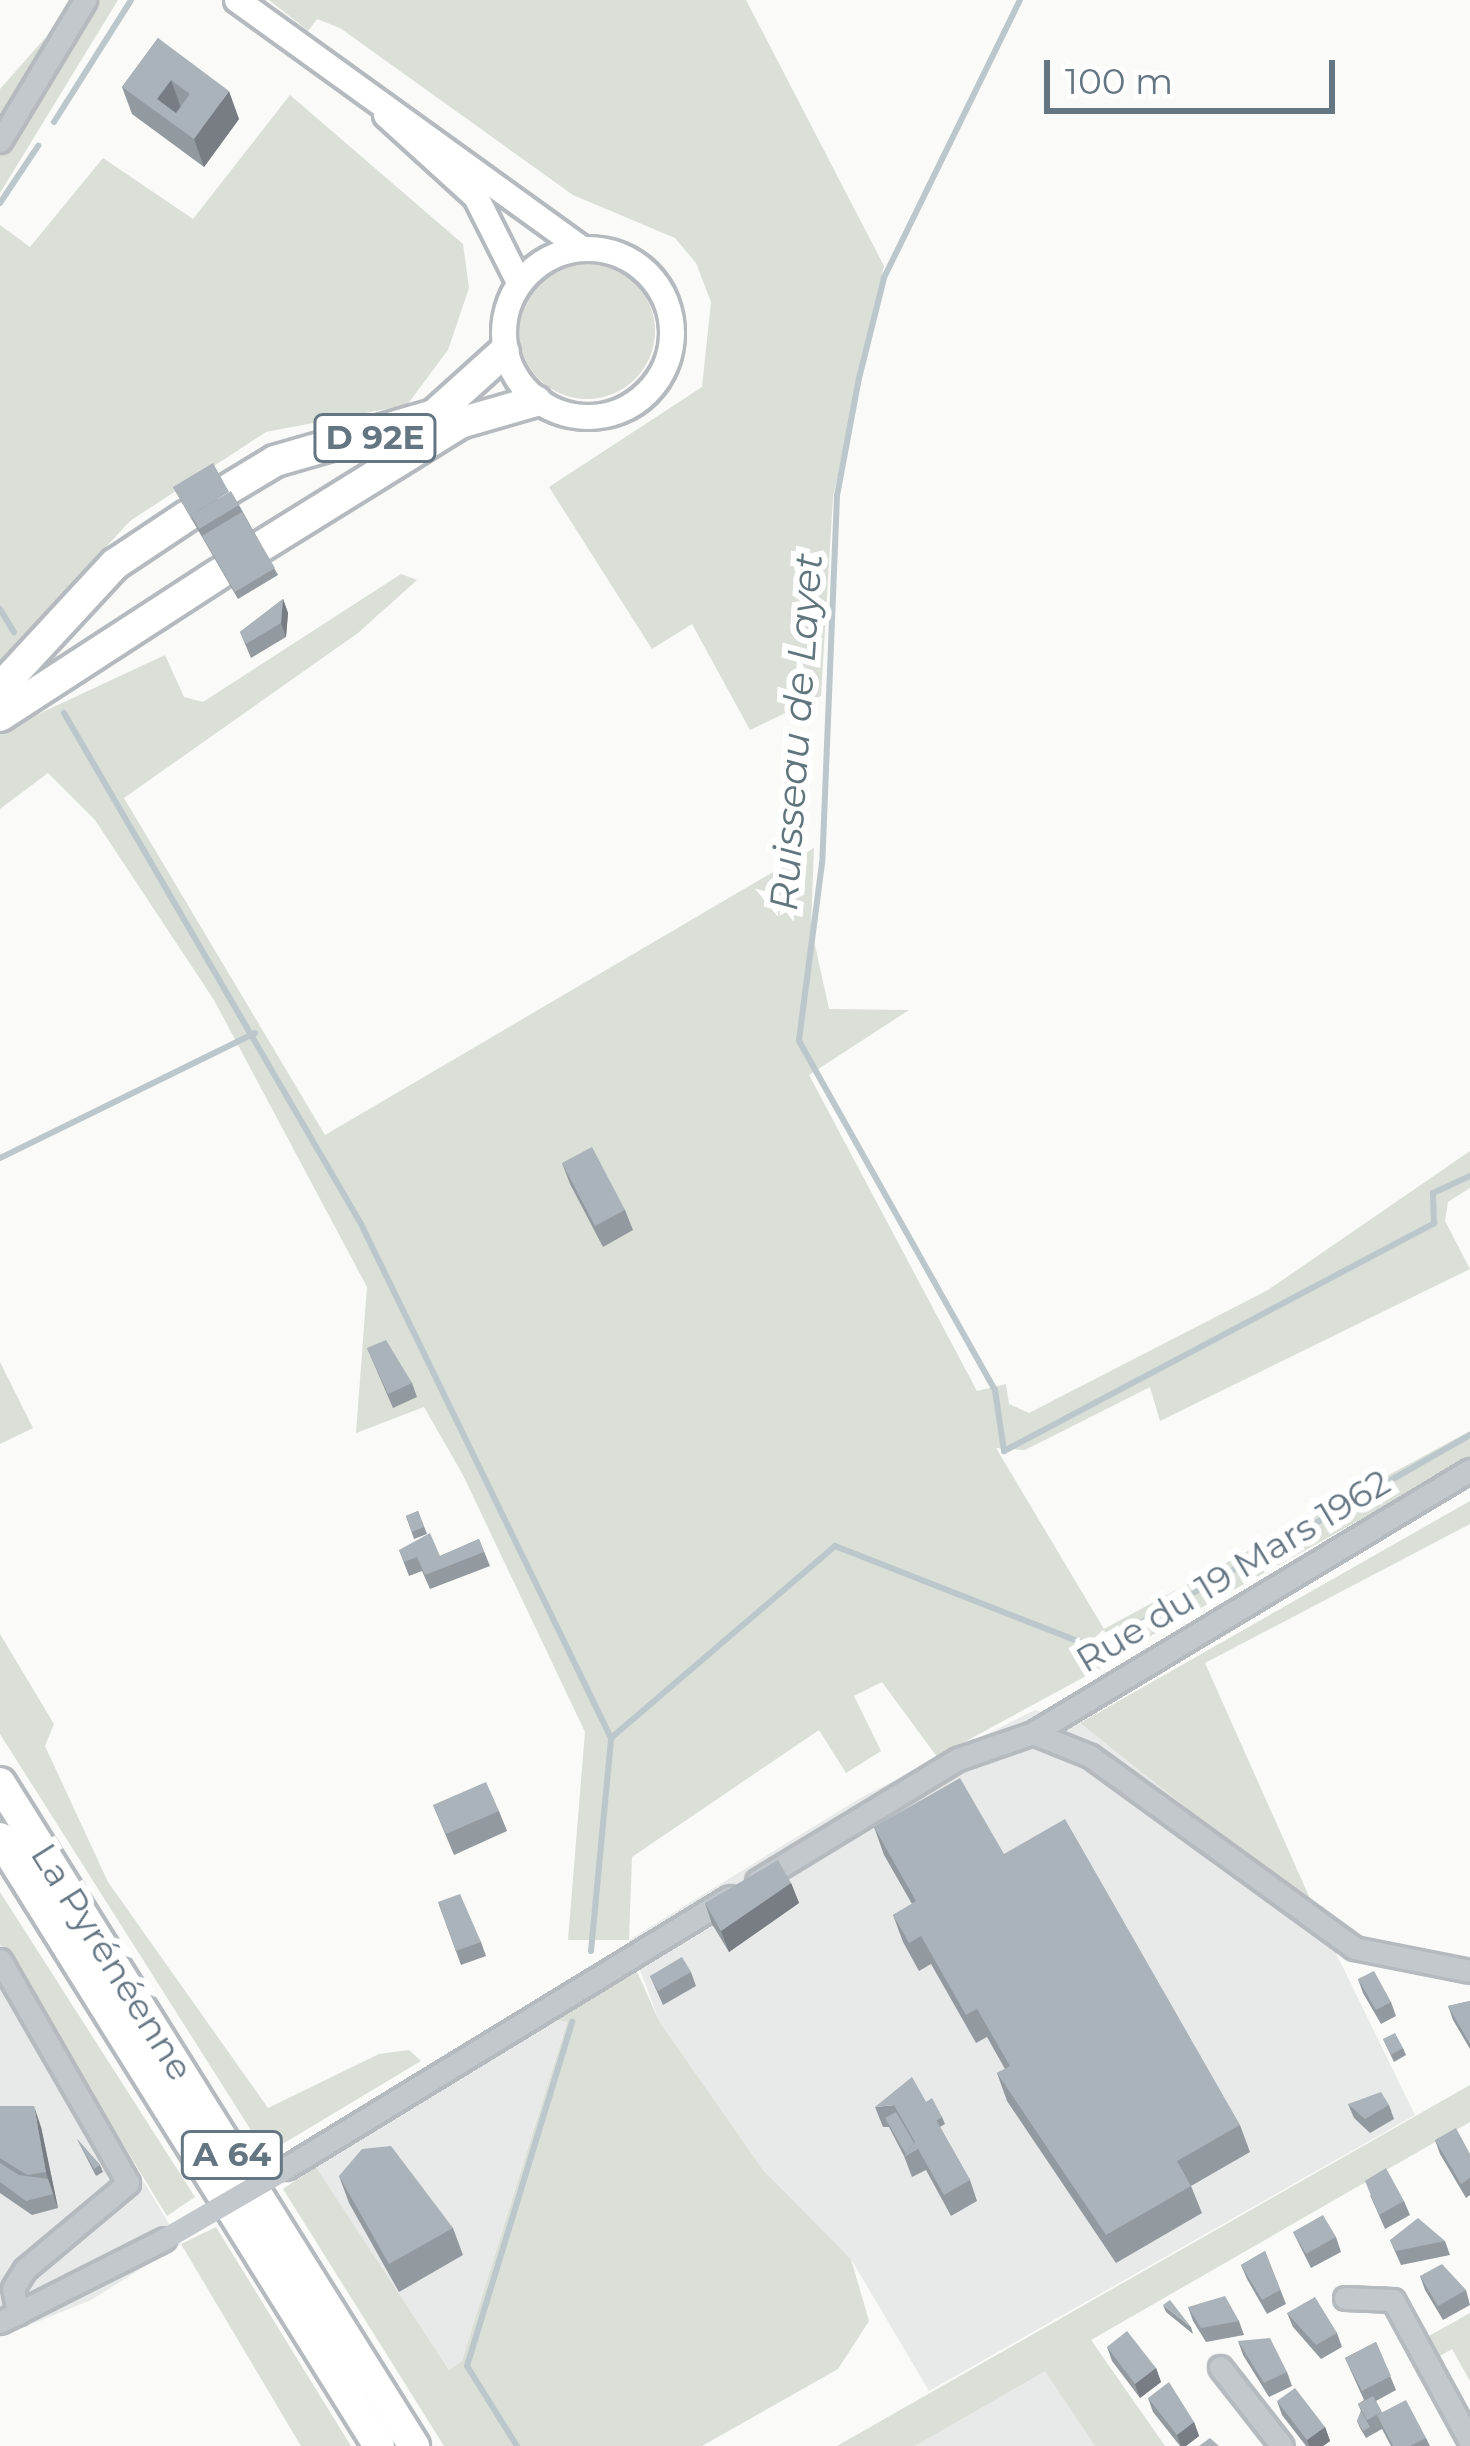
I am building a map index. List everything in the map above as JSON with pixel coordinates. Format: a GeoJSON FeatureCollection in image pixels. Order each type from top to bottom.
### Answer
{"type":"FeatureCollection","features":[{"type":"Feature","properties":{"kind":"highway","name":"D 92E"},"geometry":{"type":"LineString","coordinates":[[227,490],[275,461],[434,415],[504,352]]}},
{"type":"Feature","properties":{"kind":"highway","name":"D 92E"},"geometry":{"type":"LineString","coordinates":[[260,547],[460,423],[536,401]]}},
{"type":"Feature","properties":{"kind":"highway"},"geometry":{"type":"LineString","coordinates":[[0,688],[116,564],[187,516]]}},
{"type":"Feature","properties":{"kind":"highway"},"geometry":{"type":"LineString","coordinates":[[0,716],[220,573]]}},
{"type":"Feature","properties":{"kind":"highway","name":"La Pyrénéenne"},"geometry":{"type":"LineString","coordinates":[[0,1783],[414,2446]]}},
{"type":"Feature","properties":{"kind":"highway","name":"La Pyrénéenne"},"geometry":{"type":"LineString","coordinates":[[0,1838],[379,2446]]}},
{"type":"Feature","properties":{"kind":"main road"},"geometry":{"type":"LineString","coordinates":[[237,0],[581,248],[619,254],[662,290],[667,364],[644,397],[612,415],[536,401],[504,352],[519,282],[476,196],[363,92]]}},
{"type":"Feature","properties":{"kind":"main road"},"geometry":{"type":"LineString","coordinates":[[519,282],[581,248]]}},
{"type":"Feature","properties":{"kind":"street"},"geometry":{"type":"LineString","coordinates":[[0,141],[84,1]]}},
{"type":"Feature","properties":{"kind":"street","name":"Rue du 19 Mars 1962"},"geometry":{"type":"LineString","coordinates":[[9,2318],[164,2239],[958,1759],[1033,1733],[1470,1469]]}},
{"type":"Feature","properties":{"kind":"street"},"geometry":{"type":"LineString","coordinates":[[1033,1733],[1090,1756],[1354,1948],[1470,1971]]}},
{"type":"Feature","properties":{"kind":"street"},"geometry":{"type":"LineString","coordinates":[[0,1960],[128,2183],[26,2270],[13,2288],[9,2318]]}},
{"type":"Feature","properties":{"kind":"street"},"geometry":{"type":"LineString","coordinates":[[1345,2298],[1394,2300],[1470,2441]]}},
{"type":"Feature","properties":{"kind":"street"},"geometry":{"type":"LineString","coordinates":[[1220,2368],[1282,2446]]}},
{"type":"Feature","properties":{"kind":"shaded area"},"geometry":{"type":"Polygon","coordinates":[[[96,0],[118,0],[0,193],[0,89],[45,38],[41,74],[52,81],[96,0]]]}},
{"type":"Feature","properties":{"kind":"shaded area"},"geometry":{"type":"Polygon","coordinates":[[[269,0],[746,0],[884,266],[833,497],[821,696],[750,730],[692,624],[652,649],[549,487],[702,387],[711,302],[696,263],[675,238],[573,195],[340,28],[317,19],[308,31],[269,0]]]}},
{"type":"Feature","properties":{"kind":"shaded area"},"geometry":{"type":"Polygon","coordinates":[[[290,95],[463,244],[469,288],[448,350],[407,405],[266,432],[130,521],[0,662],[0,225],[30,247],[103,158],[193,219],[290,95]]]}},
{"type":"Feature","properties":{"kind":"shaded area"},"geometry":{"type":"Polygon","coordinates":[[[587,263],[613,269],[635,283],[649,305],[655,331],[649,357],[635,379],[613,393],[587,399],[561,393],[539,379],[525,357],[519,331],[525,305],[539,283],[561,269],[587,263]]]}},
{"type":"Feature","properties":{"kind":"shaded area"},"geometry":{"type":"Polygon","coordinates":[[[401,574],[417,580],[358,633],[124,798],[325,1135],[814,848],[811,927],[829,1009],[909,1010],[809,1075],[977,1391],[1006,1384],[1009,1404],[1029,1413],[1268,1290],[1470,1151],[1470,1188],[1448,1202],[1445,1221],[1470,1269],[1160,1421],[1150,1387],[1025,1450],[996,1448],[1104,1629],[1470,1431],[1470,1459],[1125,1650],[1103,1630],[1094,1638],[1110,1663],[937,1757],[882,1682],[854,1696],[881,1751],[846,1773],[819,1730],[632,1857],[629,1940],[568,1940],[585,1732],[463,1475],[424,1407],[356,1433],[367,1287],[214,1000],[95,820],[48,773],[0,809],[0,732],[165,655],[184,697],[203,702],[401,574]]]}},
{"type":"Feature","properties":{"kind":"shaded area"},"geometry":{"type":"Polygon","coordinates":[[[0,1362],[33,1428],[0,1444],[0,1362]]]}},
{"type":"Feature","properties":{"kind":"shaded area"},"geometry":{"type":"Polygon","coordinates":[[[1470,1501],[1470,1524],[1205,1663],[1316,1912],[1080,1723],[1470,1501]]]}},
{"type":"Feature","properties":{"kind":"shaded area"},"geometry":{"type":"Polygon","coordinates":[[[0,1634],[54,1724],[45,1746],[108,1882],[268,2108],[379,2054],[409,2050],[421,2061],[266,2154],[0,1734],[0,1634]]]}},
{"type":"Feature","properties":{"kind":"shaded area"},"geometry":{"type":"Polygon","coordinates":[[[1035,1710],[1080,1723],[1316,1912],[1415,2115],[929,2391],[851,2259],[763,2170],[659,2021],[629,1940],[862,1797],[1035,1710]]]}},
{"type":"Feature","properties":{"kind":"shaded area"},"geometry":{"type":"Polygon","coordinates":[[[0,1892],[195,2197],[167,2216],[0,1943],[0,1892]]]}},
{"type":"Feature","properties":{"kind":"shaded area"},"geometry":{"type":"Polygon","coordinates":[[[0,1941],[181,2244],[91,2300],[0,2337],[0,1941]]]}},
{"type":"Feature","properties":{"kind":"shaded area"},"geometry":{"type":"Polygon","coordinates":[[[635,1967],[659,2021],[763,2170],[851,2259],[869,2321],[838,2369],[702,2446],[444,2446],[283,2189],[316,2167],[449,2370],[462,2361],[567,2022],[554,2019],[635,1967]]]}},
{"type":"Feature","properties":{"kind":"shaded area"},"geometry":{"type":"Polygon","coordinates":[[[554,2019],[567,2021],[462,2361],[449,2370],[316,2167],[554,2019]]]}},
{"type":"Feature","properties":{"kind":"shaded area"},"geometry":{"type":"Polygon","coordinates":[[[1470,2085],[1470,2122],[1091,2340],[1165,2446],[1095,2446],[1045,2371],[915,2446],[837,2446],[1470,2085]]]}},
{"type":"Feature","properties":{"kind":"shaded area"},"geometry":{"type":"Polygon","coordinates":[[[216,2227],[351,2446],[301,2446],[181,2244],[216,2227]]]}},
{"type":"Feature","properties":{"kind":"shaded area"},"geometry":{"type":"Polygon","coordinates":[[[1470,2313],[1470,2381],[1452,2349],[1438,2357],[1427,2337],[1470,2313]]]}},
{"type":"Feature","properties":{"kind":"shaded area"},"geometry":{"type":"Polygon","coordinates":[[[1045,2370],[1095,2446],[915,2446],[1045,2370]]]}},
{"type":"Feature","properties":{"kind":"building"},"geometry":{"type":"Polygon","coordinates":[[[158,38],[229,91],[194,139],[122,87],[158,38]],[[171,80],[157,99],[176,113],[190,94],[171,80]]]}},
{"type":"Feature","properties":{"kind":"building"},"geometry":{"type":"Polygon","coordinates":[[[213,463],[229,492],[191,515],[193,522],[173,487],[213,463]]]}},
{"type":"Feature","properties":{"kind":"building"},"geometry":{"type":"Polygon","coordinates":[[[231,491],[239,505],[199,529],[191,515],[231,491]]]}},
{"type":"Feature","properties":{"kind":"building"},"geometry":{"type":"Polygon","coordinates":[[[242,512],[275,568],[235,592],[202,536],[242,512]]]}},
{"type":"Feature","properties":{"kind":"building"},"geometry":{"type":"Polygon","coordinates":[[[283,599],[281,623],[246,644],[240,632],[283,599]]]}},
{"type":"Feature","properties":{"kind":"building"},"geometry":{"type":"Polygon","coordinates":[[[592,1147],[625,1210],[595,1226],[562,1163],[592,1147]]]}},
{"type":"Feature","properties":{"kind":"building"},"geometry":{"type":"Polygon","coordinates":[[[386,1340],[412,1383],[388,1394],[367,1348],[386,1340]]]}},
{"type":"Feature","properties":{"kind":"building"},"geometry":{"type":"Polygon","coordinates":[[[418,1511],[424,1527],[412,1532],[406,1516],[418,1511]]]}},
{"type":"Feature","properties":{"kind":"building"},"geometry":{"type":"Polygon","coordinates":[[[430,1533],[440,1556],[479,1539],[484,1552],[425,1575],[417,1557],[404,1562],[399,1550],[430,1533]]]}},
{"type":"Feature","properties":{"kind":"building"},"geometry":{"type":"Polygon","coordinates":[[[960,1778],[1004,1854],[1065,1819],[1240,2125],[1177,2161],[1191,2186],[1106,2235],[997,2073],[1010,2066],[977,2009],[966,2015],[921,1936],[909,1943],[893,1915],[916,1901],[874,1827],[960,1778]]]}},
{"type":"Feature","properties":{"kind":"building"},"geometry":{"type":"Polygon","coordinates":[[[486,1782],[499,1811],[446,1834],[433,1805],[486,1782]]]}},
{"type":"Feature","properties":{"kind":"building"},"geometry":{"type":"Polygon","coordinates":[[[778,1860],[791,1883],[721,1931],[705,1903],[778,1860]]]}},
{"type":"Feature","properties":{"kind":"building"},"geometry":{"type":"Polygon","coordinates":[[[460,1894],[481,1942],[456,1951],[438,1902],[460,1894]]]}},
{"type":"Feature","properties":{"kind":"building"},"geometry":{"type":"Polygon","coordinates":[[[682,1957],[691,1972],[658,1991],[650,1976],[682,1957]]]}},
{"type":"Feature","properties":{"kind":"building"},"geometry":{"type":"Polygon","coordinates":[[[1374,1971],[1391,2002],[1376,2010],[1358,1979],[1374,1971]]]}},
{"type":"Feature","properties":{"kind":"building"},"geometry":{"type":"Polygon","coordinates":[[[1470,2001],[1470,2044],[1448,2006],[1470,2001]]]}},
{"type":"Feature","properties":{"kind":"building"},"geometry":{"type":"Polygon","coordinates":[[[1395,2033],[1403,2048],[1391,2055],[1383,2039],[1395,2033]]]}},
{"type":"Feature","properties":{"kind":"building"},"geometry":{"type":"Polygon","coordinates":[[[912,2077],[970,2180],[944,2195],[918,2149],[904,2157],[915,2142],[894,2105],[875,2107],[912,2077]]]}},
{"type":"Feature","properties":{"kind":"building"},"geometry":{"type":"Polygon","coordinates":[[[1381,2092],[1389,2105],[1365,2119],[1348,2104],[1381,2092]]]}},
{"type":"Feature","properties":{"kind":"building"},"geometry":{"type":"Polygon","coordinates":[[[932,2098],[942,2117],[936,2121],[926,2102],[932,2098]]]}},
{"type":"Feature","properties":{"kind":"building"},"geometry":{"type":"Polygon","coordinates":[[[0,2106],[34,2106],[46,2172],[27,2175],[0,2158],[0,2106]]]}},
{"type":"Feature","properties":{"kind":"building"},"geometry":{"type":"Polygon","coordinates":[[[896,2112],[914,2143],[906,2154],[885,2118],[896,2112]]]}},
{"type":"Feature","properties":{"kind":"building"},"geometry":{"type":"Polygon","coordinates":[[[1456,2128],[1470,2154],[1470,2178],[1461,2184],[1435,2140],[1456,2128]]]}},
{"type":"Feature","properties":{"kind":"building"},"geometry":{"type":"Polygon","coordinates":[[[77,2139],[100,2165],[94,2169],[77,2139]]]}},
{"type":"Feature","properties":{"kind":"building"},"geometry":{"type":"Polygon","coordinates":[[[391,2146],[453,2228],[389,2264],[339,2176],[362,2149],[391,2146]]]}},
{"type":"Feature","properties":{"kind":"building"},"geometry":{"type":"Polygon","coordinates":[[[0,2163],[19,2175],[48,2179],[53,2194],[26,2201],[0,2182],[0,2163]]]}},
{"type":"Feature","properties":{"kind":"building"},"geometry":{"type":"Polygon","coordinates":[[[1386,2168],[1404,2201],[1379,2215],[1365,2181],[1386,2168]]]}},
{"type":"Feature","properties":{"kind":"building"},"geometry":{"type":"Polygon","coordinates":[[[1323,2215],[1336,2237],[1306,2254],[1293,2232],[1323,2215]]]}},
{"type":"Feature","properties":{"kind":"building"},"geometry":{"type":"Polygon","coordinates":[[[1418,2218],[1445,2241],[1396,2251],[1390,2240],[1418,2218]]]}},
{"type":"Feature","properties":{"kind":"building"},"geometry":{"type":"Polygon","coordinates":[[[1265,2251],[1280,2290],[1262,2300],[1241,2265],[1265,2251]]]}},
{"type":"Feature","properties":{"kind":"building"},"geometry":{"type":"Polygon","coordinates":[[[1442,2264],[1466,2290],[1438,2306],[1420,2276],[1442,2264]]]}},
{"type":"Feature","properties":{"kind":"building"},"geometry":{"type":"Polygon","coordinates":[[[1225,2296],[1239,2321],[1201,2328],[1188,2307],[1225,2296]]]}},
{"type":"Feature","properties":{"kind":"building"},"geometry":{"type":"Polygon","coordinates":[[[1315,2297],[1337,2333],[1316,2345],[1287,2313],[1315,2297]]]}},
{"type":"Feature","properties":{"kind":"building"},"geometry":{"type":"Polygon","coordinates":[[[1170,2300],[1191,2327],[1163,2305],[1170,2300]]]}},
{"type":"Feature","properties":{"kind":"building"},"geometry":{"type":"Polygon","coordinates":[[[1127,2331],[1156,2368],[1135,2384],[1107,2347],[1127,2331]]]}},
{"type":"Feature","properties":{"kind":"building"},"geometry":{"type":"Polygon","coordinates":[[[1270,2338],[1287,2372],[1264,2383],[1238,2341],[1270,2338]]]}},
{"type":"Feature","properties":{"kind":"building"},"geometry":{"type":"Polygon","coordinates":[[[1376,2342],[1391,2376],[1362,2391],[1345,2358],[1376,2342]]]}},
{"type":"Feature","properties":{"kind":"building"},"geometry":{"type":"Polygon","coordinates":[[[1169,2382],[1194,2422],[1177,2435],[1148,2398],[1169,2382]]]}},
{"type":"Feature","properties":{"kind":"building"},"geometry":{"type":"Polygon","coordinates":[[[1295,2388],[1325,2427],[1307,2440],[1277,2401],[1295,2388]]]}},
{"type":"Feature","properties":{"kind":"building"},"geometry":{"type":"Polygon","coordinates":[[[1373,2396],[1382,2412],[1367,2420],[1358,2404],[1373,2396]]]}},
{"type":"Feature","properties":{"kind":"building"},"geometry":{"type":"Polygon","coordinates":[[[1406,2400],[1426,2438],[1410,2446],[1393,2446],[1377,2415],[1406,2400]]]}},
{"type":"Feature","properties":{"kind":"building"},"geometry":{"type":"Polygon","coordinates":[[[1361,2411],[1370,2427],[1363,2431],[1357,2421],[1361,2411]]]}},
{"type":"Feature","properties":{"kind":"waterway"},"geometry":{"type":"LineString","coordinates":[[54,122],[131,0]]}},
{"type":"Feature","properties":{"kind":"waterway"},"geometry":{"type":"LineString","coordinates":[[1020,0],[884,278],[859,378],[837,496],[822,863],[799,1041],[995,1390],[1004,1451],[1434,1223],[1433,1193],[1470,1176]]}},
{"type":"Feature","properties":{"kind":"waterway"},"geometry":{"type":"LineString","coordinates":[[0,203],[38,146]]}},
{"type":"Feature","properties":{"kind":"waterway"},"geometry":{"type":"LineString","coordinates":[[0,609],[14,632]]}},
{"type":"Feature","properties":{"kind":"waterway"},"geometry":{"type":"LineString","coordinates":[[64,713],[361,1224],[611,1738]]}},
{"type":"Feature","properties":{"kind":"waterway"},"geometry":{"type":"LineString","coordinates":[[0,1158],[255,1033]]}},
{"type":"Feature","properties":{"kind":"waterway"},"geometry":{"type":"LineString","coordinates":[[1114,1638],[1470,1435]]}},
{"type":"Feature","properties":{"kind":"waterway"},"geometry":{"type":"LineString","coordinates":[[611,1738],[835,1546],[1093,1647]]}},
{"type":"Feature","properties":{"kind":"waterway","name":"Ruisseau de Layet"},"geometry":{"type":"LineString","coordinates":[[591,1951],[611,1738]]}},
{"type":"Feature","properties":{"kind":"waterway","name":"Ruisseau de Layet"},"geometry":{"type":"LineString","coordinates":[[517,2446],[467,2366],[572,2022]]}}]}
